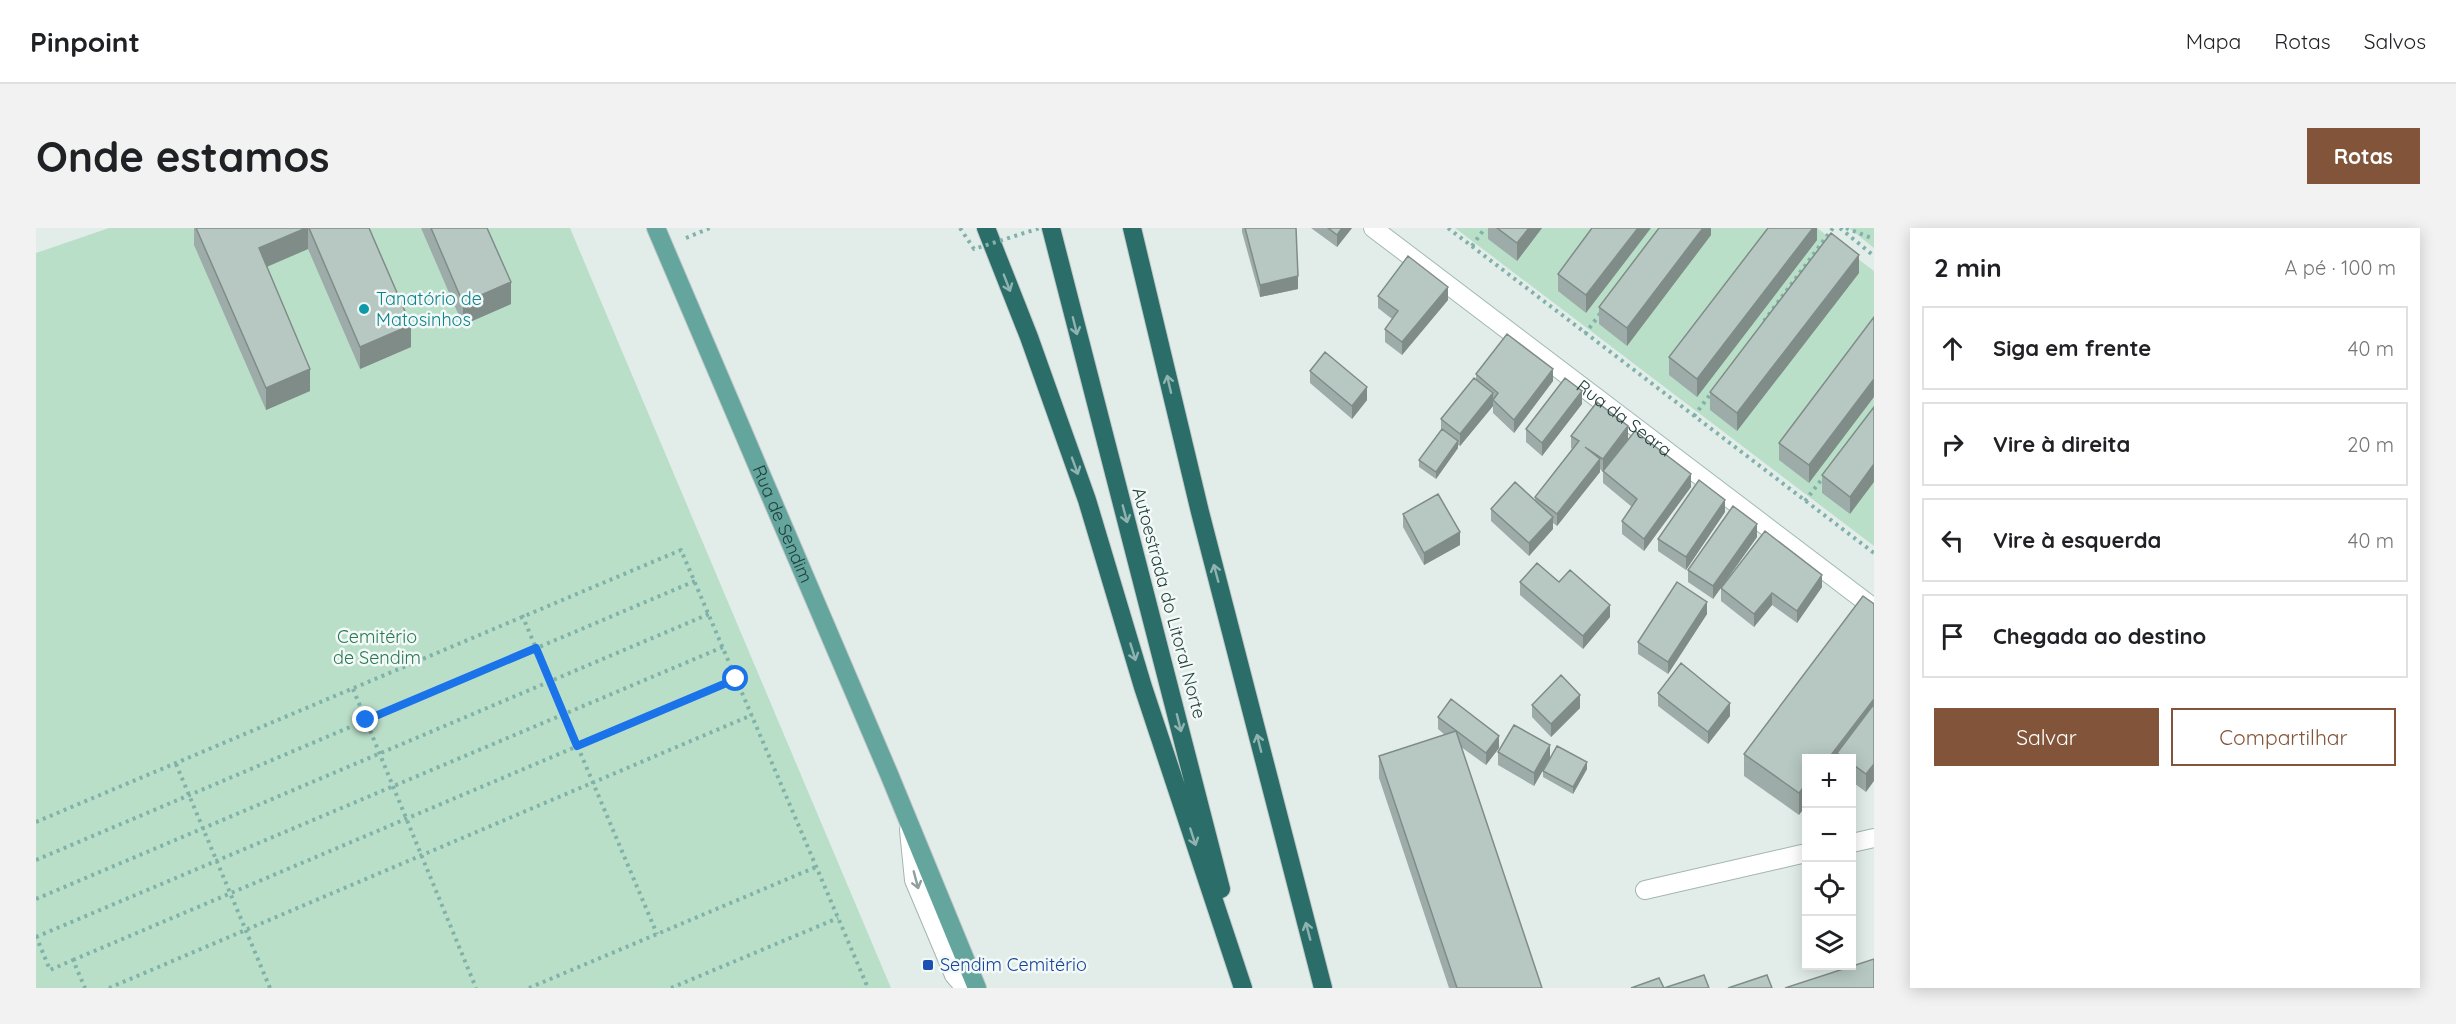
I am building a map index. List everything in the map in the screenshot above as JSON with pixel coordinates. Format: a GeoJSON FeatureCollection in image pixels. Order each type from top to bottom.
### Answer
{"type":"FeatureCollection","features":[{"type":"Feature","properties":{"kind":"highway"},"geometry":{"type":"LineString","coordinates":[[986,228],[1029,337],[1087,500],[1143,687],[1245,988]]}},
{"type":"Feature","properties":{"kind":"highway","name":"Autoestrada do Litoral Norte"},"geometry":{"type":"LineString","coordinates":[[1051,228],[1245,988]]}},
{"type":"Feature","properties":{"kind":"highway"},"geometry":{"type":"LineString","coordinates":[[1132,228],[1200,512],[1323,988]]}},
{"type":"Feature","properties":{"kind":"main road","name":"Rua de Sendim"},"geometry":{"type":"LineString","coordinates":[[657,228],[977,988]]}},
{"type":"Feature","properties":{"kind":"street","name":"Rua da Seara"},"geometry":{"type":"LineString","coordinates":[[1373,228],[1874,608]]}},
{"type":"Feature","properties":{"kind":"street","name":"Rua de Sendim"},"geometry":{"type":"LineString","coordinates":[[909,822],[914,880],[954,975],[965,988]]}},
{"type":"Feature","properties":{"kind":"street"},"geometry":{"type":"LineString","coordinates":[[1856,842],[1874,838]]}},
{"type":"Feature","properties":{"kind":"street"},"geometry":{"type":"LineString","coordinates":[[1645,890],[1802,854]]}},
{"type":"Feature","properties":{"kind":"path"},"geometry":{"type":"LineString","coordinates":[[960,228],[974,249],[1040,228]]}},
{"type":"Feature","properties":{"kind":"path"},"geometry":{"type":"LineString","coordinates":[[1448,228],[1874,553]]}},
{"type":"Feature","properties":{"kind":"path"},"geometry":{"type":"LineString","coordinates":[[1472,246],[1485,228]]}},
{"type":"Feature","properties":{"kind":"path"},"geometry":{"type":"LineString","coordinates":[[1764,322],[1833,228]]}},
{"type":"Feature","properties":{"kind":"path"},"geometry":{"type":"LineString","coordinates":[[1840,228],[1874,256]]}},
{"type":"Feature","properties":{"kind":"path"},"geometry":{"type":"LineString","coordinates":[[1846,228],[1874,238]]}},
{"type":"Feature","properties":{"kind":"path"},"geometry":{"type":"LineString","coordinates":[[1585,334],[1606,305]]}},
{"type":"Feature","properties":{"kind":"path"},"geometry":{"type":"LineString","coordinates":[[1694,416],[1715,387]]}},
{"type":"Feature","properties":{"kind":"path"},"geometry":{"type":"LineString","coordinates":[[1806,501],[1826,474]]}},
{"type":"Feature","properties":{"kind":"path"},"geometry":{"type":"LineString","coordinates":[[36,822],[353,689],[522,615],[681,550],[868,988]]}},
{"type":"Feature","properties":{"kind":"path"},"geometry":{"type":"LineString","coordinates":[[36,860],[695,581]]}},
{"type":"Feature","properties":{"kind":"path"},"geometry":{"type":"LineString","coordinates":[[36,899],[709,614]]}},
{"type":"Feature","properties":{"kind":"path"},"geometry":{"type":"LineString","coordinates":[[522,615],[657,934]]}},
{"type":"Feature","properties":{"kind":"path"},"geometry":{"type":"LineString","coordinates":[[723,647],[36,936],[51,970],[736,679]]}},
{"type":"Feature","properties":{"kind":"path"},"geometry":{"type":"LineString","coordinates":[[353,689],[476,988]]}},
{"type":"Feature","properties":{"kind":"path"},"geometry":{"type":"LineString","coordinates":[[109,988],[752,715]]}},
{"type":"Feature","properties":{"kind":"path"},"geometry":{"type":"LineString","coordinates":[[176,764],[270,988]]}},
{"type":"Feature","properties":{"kind":"path"},"geometry":{"type":"LineString","coordinates":[[530,988],[816,867]]}},
{"type":"Feature","properties":{"kind":"path"},"geometry":{"type":"LineString","coordinates":[[670,988],[680,986],[838,918]]}},
{"type":"Feature","properties":{"kind":"path"},"geometry":{"type":"LineString","coordinates":[[73,960],[85,988]]}},
{"type":"Feature","properties":{"kind":"green space","name":"Cemitério de Sendim"},"geometry":{"type":"Polygon","coordinates":[[[109,228],[570,228],[891,988],[36,988],[36,253],[109,228]]]}},
{"type":"Feature","properties":{"kind":"green space"},"geometry":{"type":"Polygon","coordinates":[[[1455,228],[1817,228],[1874,271],[1874,546],[1455,228]]]}},
{"type":"Feature","properties":{"kind":"green space"},"geometry":{"type":"Polygon","coordinates":[[[1849,228],[1874,228],[1874,248],[1849,228]]]}},
{"type":"Feature","properties":{"kind":"building"},"geometry":{"type":"Polygon","coordinates":[[[196,228],[306,228],[259,248],[310,369],[266,388],[196,228]]]}},
{"type":"Feature","properties":{"kind":"building"},"geometry":{"type":"Polygon","coordinates":[[[309,228],[369,228],[411,325],[360,347],[309,228]]]}},
{"type":"Feature","properties":{"kind":"building","name":"Tanatório de Matosinhos"},"geometry":{"type":"Polygon","coordinates":[[[431,228],[487,228],[511,282],[463,303],[431,228]]]}},
{"type":"Feature","properties":{"kind":"building"},"geometry":{"type":"Polygon","coordinates":[[[1245,228],[1296,228],[1298,276],[1260,285],[1245,228]]]}},
{"type":"Feature","properties":{"kind":"building"},"geometry":{"type":"Polygon","coordinates":[[[1328,228],[1342,228],[1337,235],[1328,228]]]}},
{"type":"Feature","properties":{"kind":"building"},"geometry":{"type":"Polygon","coordinates":[[[1497,228],[1529,228],[1517,243],[1497,228]]]}},
{"type":"Feature","properties":{"kind":"building"},"geometry":{"type":"Polygon","coordinates":[[[1592,228],[1638,228],[1586,295],[1558,274],[1592,228]]]}},
{"type":"Feature","properties":{"kind":"building"},"geometry":{"type":"Polygon","coordinates":[[[1659,228],[1703,228],[1627,328],[1599,307],[1659,228]]]}},
{"type":"Feature","properties":{"kind":"building"},"geometry":{"type":"Polygon","coordinates":[[[1768,228],[1813,228],[1697,379],[1669,357],[1768,228]]]}},
{"type":"Feature","properties":{"kind":"building"},"geometry":{"type":"Polygon","coordinates":[[[1831,233],[1859,255],[1737,413],[1710,392],[1831,233]]]}},
{"type":"Feature","properties":{"kind":"building"},"geometry":{"type":"Polygon","coordinates":[[[1408,256],[1448,287],[1402,342],[1385,329],[1398,311],[1378,296],[1408,256]]]}},
{"type":"Feature","properties":{"kind":"building"},"geometry":{"type":"Polygon","coordinates":[[[1874,317],[1874,379],[1809,465],[1779,443],[1874,317]]]}},
{"type":"Feature","properties":{"kind":"building"},"geometry":{"type":"Polygon","coordinates":[[[1507,334],[1553,369],[1514,420],[1493,400],[1498,393],[1476,374],[1507,334]]]}},
{"type":"Feature","properties":{"kind":"building"},"geometry":{"type":"Polygon","coordinates":[[[1325,352],[1367,387],[1352,406],[1310,371],[1325,352]]]}},
{"type":"Feature","properties":{"kind":"building"},"geometry":{"type":"Polygon","coordinates":[[[1474,378],[1493,393],[1460,434],[1441,419],[1474,378]]]}},
{"type":"Feature","properties":{"kind":"building"},"geometry":{"type":"Polygon","coordinates":[[[1565,378],[1582,391],[1542,443],[1526,429],[1565,378]]]}},
{"type":"Feature","properties":{"kind":"building"},"geometry":{"type":"Polygon","coordinates":[[[1597,402],[1628,426],[1603,459],[1585,447],[1600,459],[1557,514],[1535,497],[1579,441],[1571,436],[1597,402]]]}},
{"type":"Feature","properties":{"kind":"building"},"geometry":{"type":"Polygon","coordinates":[[[1874,407],[1874,464],[1850,497],[1822,475],[1874,407]]]}},
{"type":"Feature","properties":{"kind":"building"},"geometry":{"type":"Polygon","coordinates":[[[1442,429],[1458,441],[1436,472],[1419,460],[1442,429]]]}},
{"type":"Feature","properties":{"kind":"building"},"geometry":{"type":"Polygon","coordinates":[[[1635,431],[1691,474],[1644,539],[1622,521],[1637,499],[1603,471],[1635,431]]]}},
{"type":"Feature","properties":{"kind":"building"},"geometry":{"type":"Polygon","coordinates":[[[1699,480],[1725,500],[1686,557],[1658,539],[1699,480]]]}},
{"type":"Feature","properties":{"kind":"building"},"geometry":{"type":"Polygon","coordinates":[[[1515,482],[1553,517],[1529,543],[1491,509],[1515,482]]]}},
{"type":"Feature","properties":{"kind":"building"},"geometry":{"type":"Polygon","coordinates":[[[1438,494],[1460,532],[1424,553],[1403,514],[1438,494]]]}},
{"type":"Feature","properties":{"kind":"building"},"geometry":{"type":"Polygon","coordinates":[[[1733,506],[1757,524],[1713,586],[1688,570],[1733,506]]]}},
{"type":"Feature","properties":{"kind":"building"},"geometry":{"type":"Polygon","coordinates":[[[1765,531],[1822,575],[1797,611],[1772,593],[1754,614],[1721,588],[1765,531]]]}},
{"type":"Feature","properties":{"kind":"building"},"geometry":{"type":"Polygon","coordinates":[[[1537,563],[1559,582],[1570,570],[1610,605],[1583,636],[1520,582],[1537,563]]]}},
{"type":"Feature","properties":{"kind":"building"},"geometry":{"type":"Polygon","coordinates":[[[1677,582],[1707,602],[1668,662],[1638,642],[1677,582]]]}},
{"type":"Feature","properties":{"kind":"building"},"geometry":{"type":"Polygon","coordinates":[[[1863,596],[1874,604],[1874,699],[1832,754],[1802,754],[1802,789],[1799,793],[1744,754],[1863,596]]]}},
{"type":"Feature","properties":{"kind":"building"},"geometry":{"type":"Polygon","coordinates":[[[1681,663],[1730,703],[1708,732],[1658,693],[1681,663]]]}},
{"type":"Feature","properties":{"kind":"building"},"geometry":{"type":"Polygon","coordinates":[[[1561,675],[1580,695],[1551,724],[1532,705],[1561,675]]]}},
{"type":"Feature","properties":{"kind":"building"},"geometry":{"type":"Polygon","coordinates":[[[1451,699],[1499,736],[1486,753],[1438,717],[1451,699]]]}},
{"type":"Feature","properties":{"kind":"building"},"geometry":{"type":"Polygon","coordinates":[[[1874,704],[1874,764],[1866,774],[1856,767],[1856,754],[1837,753],[1874,704]]]}},
{"type":"Feature","properties":{"kind":"building"},"geometry":{"type":"Polygon","coordinates":[[[1514,725],[1550,745],[1534,773],[1498,752],[1514,725]]]}},
{"type":"Feature","properties":{"kind":"building"},"geometry":{"type":"Polygon","coordinates":[[[1456,731],[1542,988],[1457,988],[1379,756],[1456,731]]]}},
{"type":"Feature","properties":{"kind":"building"},"geometry":{"type":"Polygon","coordinates":[[[1557,746],[1587,762],[1573,787],[1543,771],[1557,746]]]}},
{"type":"Feature","properties":{"kind":"building"},"geometry":{"type":"Polygon","coordinates":[[[1874,959],[1874,988],[1785,988],[1840,970],[1856,970],[1856,965],[1874,959]]]}},
{"type":"Feature","properties":{"kind":"building"},"geometry":{"type":"Polygon","coordinates":[[[1704,975],[1709,988],[1664,988],[1704,975]]]}},
{"type":"Feature","properties":{"kind":"building"},"geometry":{"type":"Polygon","coordinates":[[[1767,975],[1772,988],[1728,988],[1767,975]]]}},
{"type":"Feature","properties":{"kind":"building"},"geometry":{"type":"Polygon","coordinates":[[[1659,978],[1664,988],[1631,988],[1659,978]]]}},
{"type":"Feature","properties":{"kind":"place","name":"Tanatório de Matosinhos"},"geometry":{"type":"Point","coordinates":[364,309]}},
{"type":"Feature","properties":{"kind":"place","name":"Sendim Cemitério"},"geometry":{"type":"Point","coordinates":[928,965]}},
{"type":"Feature","properties":{"kind":"route"},"geometry":{"type":"LineString","coordinates":[[366,720],[536,648],[577,746],[736,679]]}}]}
